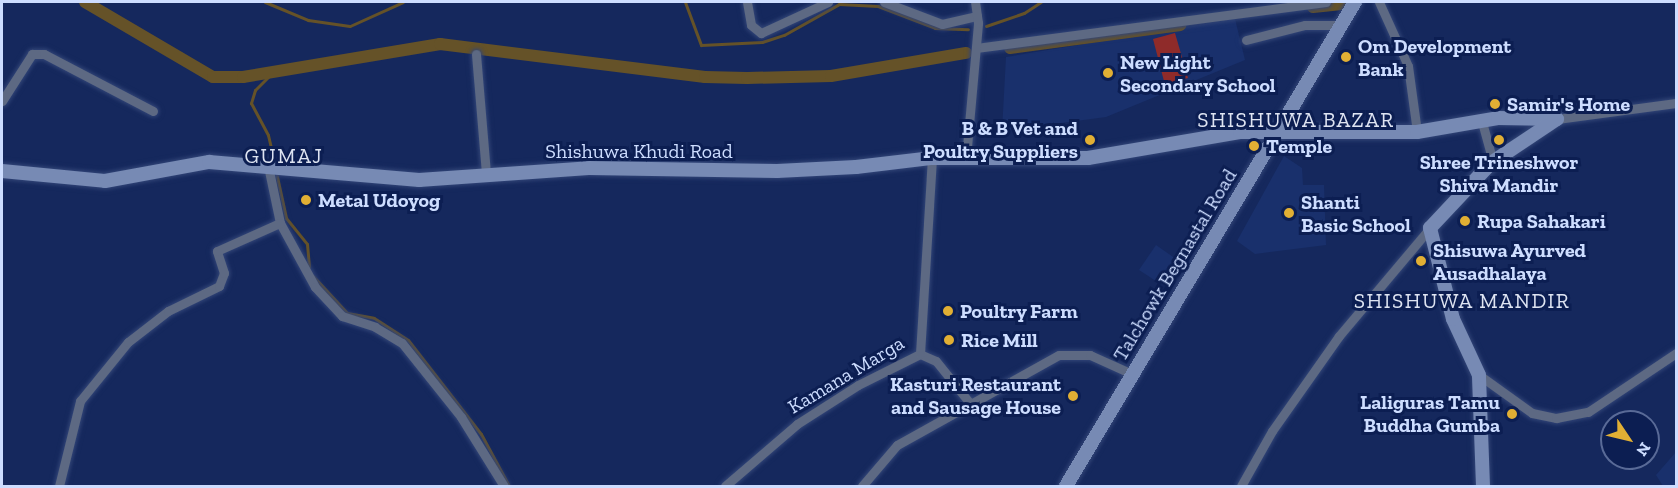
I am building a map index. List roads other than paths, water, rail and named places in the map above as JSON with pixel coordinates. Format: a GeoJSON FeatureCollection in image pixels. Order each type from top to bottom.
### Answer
{"type":"FeatureCollection","features":[{"type":"Feature","properties":{"kind":"main road","name":"Talchowk Begnastal Road"},"geometry":{"type":"LineString","coordinates":[[1066,486],[1357,2]]}},
{"type":"Feature","properties":{"kind":"main road","name":"Shishuwa Khudi Road"},"geometry":{"type":"LineString","coordinates":[[2,171],[105,181],[209,162],[419,180],[486,173],[590,168],[777,171],[856,168],[932,158],[1088,158],[1240,132],[1417,132],[1482,122],[1557,119]]}},
{"type":"Feature","properties":{"kind":"main road"},"geometry":{"type":"LineString","coordinates":[[1482,486],[1479,375],[1453,320],[1430,228],[1493,162],[1557,119]]}},
{"type":"Feature","properties":{"kind":"street"},"geometry":{"type":"LineString","coordinates":[[747,2],[751,25],[761,33],[828,2]]}},
{"type":"Feature","properties":{"kind":"street"},"geometry":{"type":"LineString","coordinates":[[884,2],[942,24],[977,16]]}},
{"type":"Feature","properties":{"kind":"street"},"geometry":{"type":"LineString","coordinates":[[966,158],[976,48],[975,2]]}},
{"type":"Feature","properties":{"kind":"street"},"geometry":{"type":"LineString","coordinates":[[976,48],[1326,2]]}},
{"type":"Feature","properties":{"kind":"street"},"geometry":{"type":"LineString","coordinates":[[1379,2],[1408,66],[1417,132]]}},
{"type":"Feature","properties":{"kind":"street"},"geometry":{"type":"LineString","coordinates":[[1246,40],[1305,25],[1342,25]]}},
{"type":"Feature","properties":{"kind":"street"},"geometry":{"type":"LineString","coordinates":[[2,101],[32,54],[44,54],[153,111]]}},
{"type":"Feature","properties":{"kind":"street"},"geometry":{"type":"LineString","coordinates":[[476,54],[486,173]]}},
{"type":"Feature","properties":{"kind":"street"},"geometry":{"type":"LineString","coordinates":[[1557,119],[1677,103]]}},
{"type":"Feature","properties":{"kind":"street"},"geometry":{"type":"LineString","coordinates":[[1482,122],[1493,162]]}},
{"type":"Feature","properties":{"kind":"street","name":"Kamana Marga"},"geometry":{"type":"LineString","coordinates":[[725,486],[797,424],[858,385],[920,354],[932,158]]}},
{"type":"Feature","properties":{"kind":"street"},"geometry":{"type":"LineString","coordinates":[[268,166],[280,223],[306,274],[334,308],[354,322],[393,336],[431,375],[482,446],[500,484]]}},
{"type":"Feature","properties":{"kind":"street"},"geometry":{"type":"LineString","coordinates":[[58,486],[80,401],[128,342],[168,311],[219,286],[224,273],[217,251],[280,223]]}},
{"type":"Feature","properties":{"kind":"street"},"geometry":{"type":"LineString","coordinates":[[1241,486],[1272,431],[1339,336],[1430,228]]}},
{"type":"Feature","properties":{"kind":"street"},"geometry":{"type":"LineString","coordinates":[[1479,375],[1532,412],[1556,418],[1588,412],[1677,353]]}},
{"type":"Feature","properties":{"kind":"street"},"geometry":{"type":"LineString","coordinates":[[920,354],[936,361],[969,402]]}},
{"type":"Feature","properties":{"kind":"street"},"geometry":{"type":"LineString","coordinates":[[862,486],[897,445],[969,402],[1059,355],[1090,356],[1132,374]]}},
{"type":"Feature","properties":{"kind":"waterway"},"geometry":{"type":"LineString","coordinates":[[85,2],[213,77],[243,77],[440,44],[705,77],[747,78],[831,76],[966,53]]}},
{"type":"Feature","properties":{"kind":"waterway"},"geometry":{"type":"LineString","coordinates":[[265,2],[308,20],[350,26],[403,2]]}},
{"type":"Feature","properties":{"kind":"waterway"},"geometry":{"type":"LineString","coordinates":[[685,2],[701,45],[762,42],[784,35],[839,4],[878,6],[935,28],[968,29]]}},
{"type":"Feature","properties":{"kind":"waterway"},"geometry":{"type":"LineString","coordinates":[[986,26],[1024,13],[1041,2]]}},
{"type":"Feature","properties":{"kind":"waterway"},"geometry":{"type":"LineString","coordinates":[[1313,7],[1342,4]]}},
{"type":"Feature","properties":{"kind":"waterway"},"geometry":{"type":"LineString","coordinates":[[1010,48],[1180,25]]}},
{"type":"Feature","properties":{"kind":"waterway"},"geometry":{"type":"LineString","coordinates":[[272,73],[255,90],[251,103],[268,135],[273,157]]}},
{"type":"Feature","properties":{"kind":"waterway"},"geometry":{"type":"LineString","coordinates":[[276,172],[286,218],[307,244],[309,267]]}},
{"type":"Feature","properties":{"kind":"waterway"},"geometry":{"type":"LineString","coordinates":[[313,276],[347,313],[374,318],[408,340],[481,434],[509,486]]}},
{"type":"Feature","properties":{"kind":"place","name":"Om Development Bank"},"geometry":{"type":"Point","coordinates":[1346,57]}},
{"type":"Feature","properties":{"kind":"place","name":"New Light Secondary School"},"geometry":{"type":"Point","coordinates":[1108,73]}},
{"type":"Feature","properties":{"kind":"place","name":"Samir's Home"},"geometry":{"type":"Point","coordinates":[1495,104]}},
{"type":"Feature","properties":{"kind":"place","name":"B & B Vet and Poultry Suppliers"},"geometry":{"type":"Point","coordinates":[1090,140]}},
{"type":"Feature","properties":{"kind":"place","name":"Shree Trineshwor Shiva Mandir"},"geometry":{"type":"Point","coordinates":[1499,140]}},
{"type":"Feature","properties":{"kind":"place","name":"Temple"},"geometry":{"type":"Point","coordinates":[1254,146]}},
{"type":"Feature","properties":{"kind":"place","name":"Metal Udoyog"},"geometry":{"type":"Point","coordinates":[306,200]}},
{"type":"Feature","properties":{"kind":"place","name":"Shanti Basic School"},"geometry":{"type":"Point","coordinates":[1289,213]}},
{"type":"Feature","properties":{"kind":"place","name":"Rupa Sahakari"},"geometry":{"type":"Point","coordinates":[1465,221]}},
{"type":"Feature","properties":{"kind":"place","name":"Shisuwa Ayurved Ausadhalaya"},"geometry":{"type":"Point","coordinates":[1421,261]}},
{"type":"Feature","properties":{"kind":"place","name":"Poultry Farm"},"geometry":{"type":"Point","coordinates":[948,311]}},
{"type":"Feature","properties":{"kind":"place","name":"Rice Mill"},"geometry":{"type":"Point","coordinates":[949,340]}},
{"type":"Feature","properties":{"kind":"place","name":"Kasturi Restaurant and Sausage House"},"geometry":{"type":"Point","coordinates":[1073,396]}},
{"type":"Feature","properties":{"kind":"place","name":"Laliguras Tamu Buddha Gumba"},"geometry":{"type":"Point","coordinates":[1512,414]}},
{"type":"Feature","properties":{"kind":"district","name":"SHISHUWA BAZAR"},"geometry":{"type":"Point","coordinates":[1296,120]}},
{"type":"Feature","properties":{"kind":"district","name":"GUMAJ"},"geometry":{"type":"Point","coordinates":[284,156]}},
{"type":"Feature","properties":{"kind":"district","name":"SHISHUWA MANDIR"},"geometry":{"type":"Point","coordinates":[1462,301]}}]}
